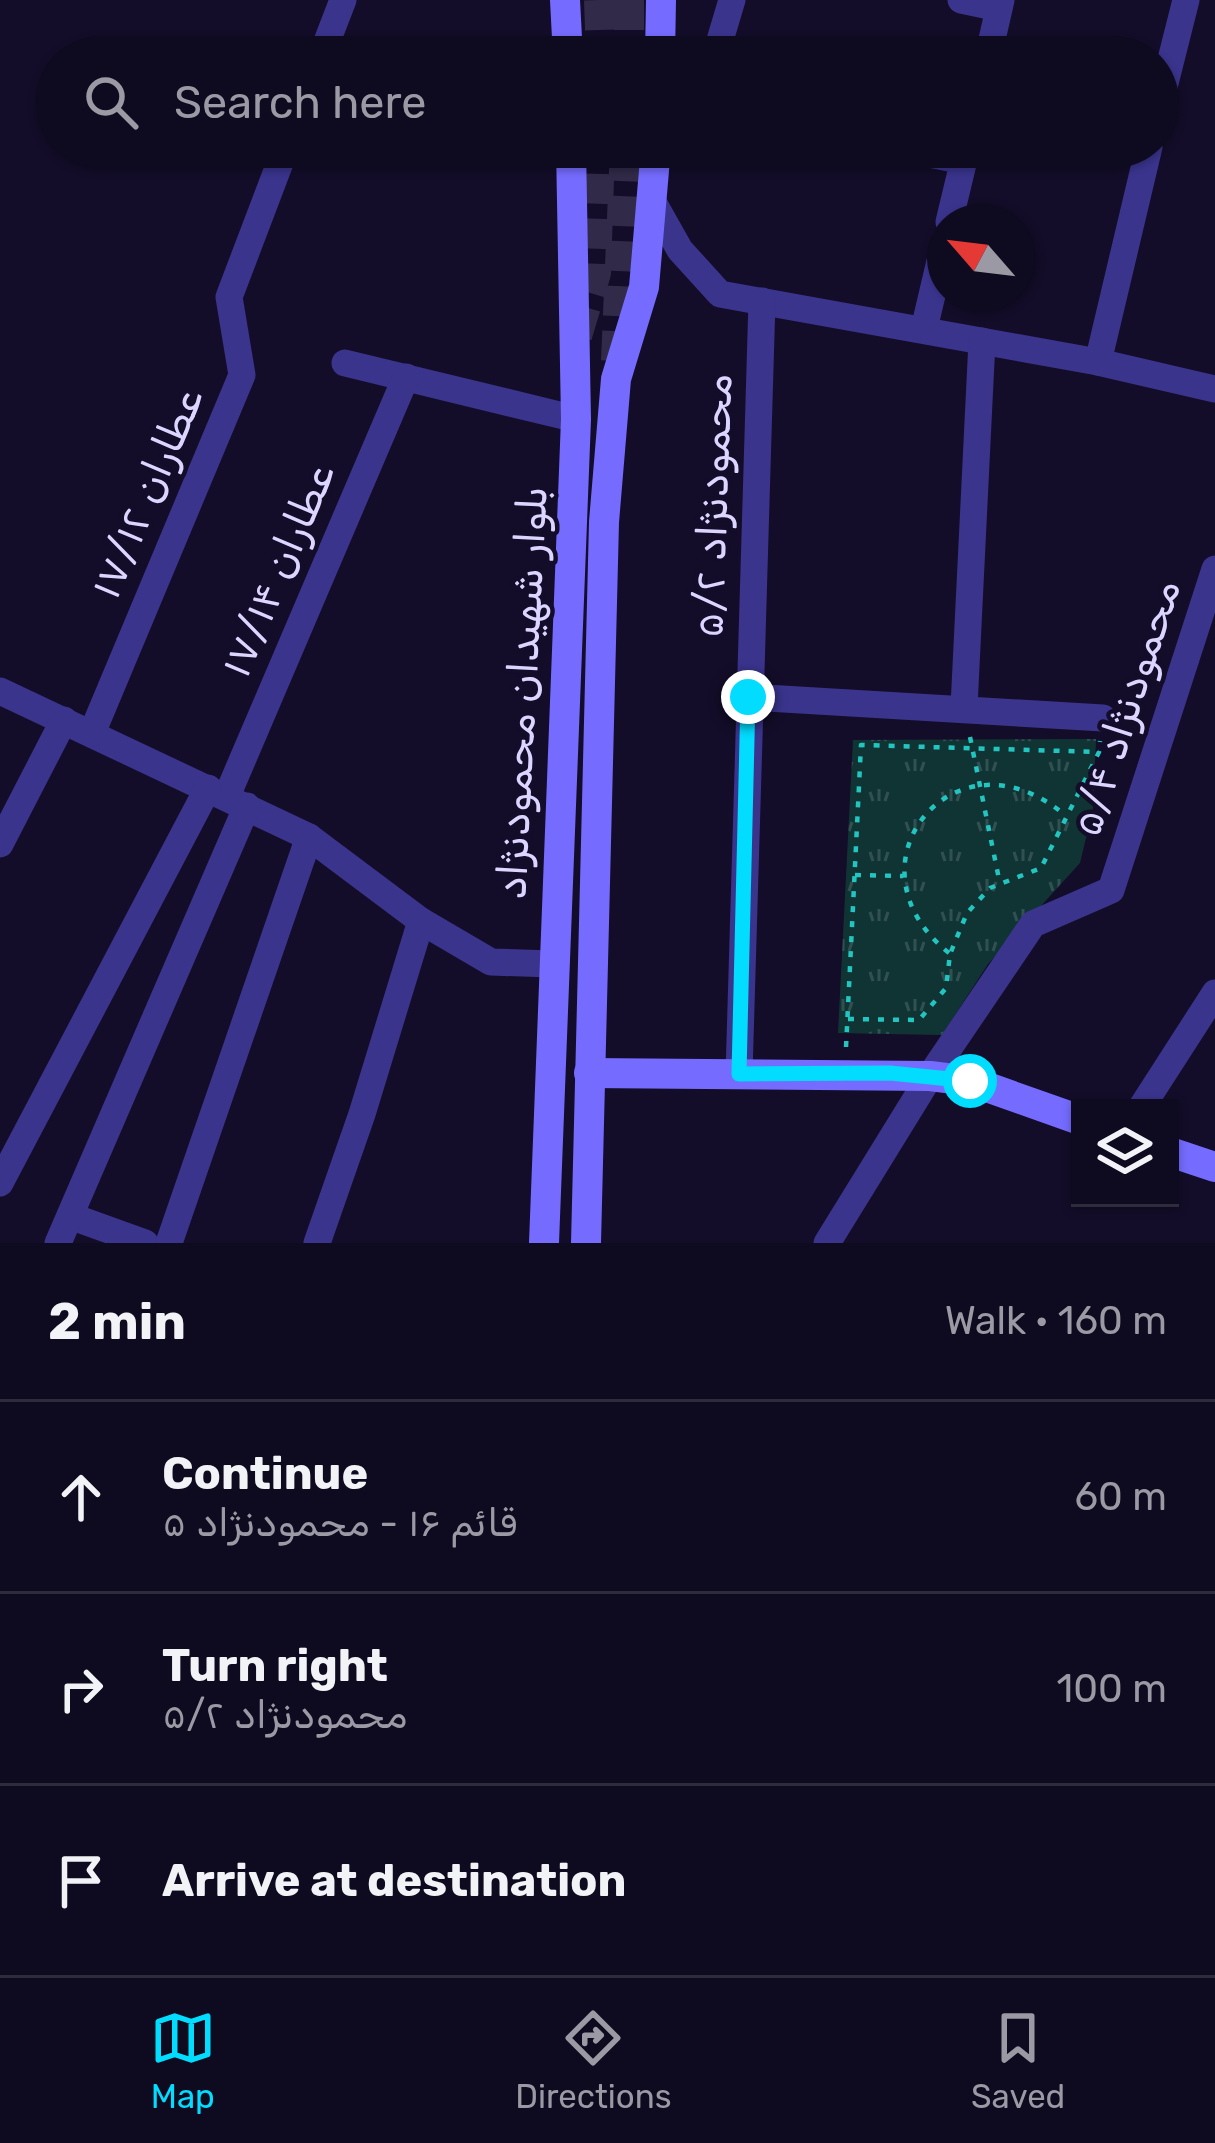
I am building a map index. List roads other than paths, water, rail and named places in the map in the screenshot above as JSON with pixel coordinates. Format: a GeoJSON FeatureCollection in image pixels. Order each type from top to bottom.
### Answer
{"type":"FeatureCollection","features":[{"type":"Feature","properties":{"kind":"main road"},"geometry":{"type":"LineString","coordinates":[[566,0],[567,36]]}},
{"type":"Feature","properties":{"kind":"main road"},"geometry":{"type":"LineString","coordinates":[[660,36],[661,0]]}},
{"type":"Feature","properties":{"kind":"main road","name":"بلوار شهیدان محمودنژاد"},"geometry":{"type":"LineString","coordinates":[[544,1243],[576,418],[571,168]]}},
{"type":"Feature","properties":{"kind":"main road"},"geometry":{"type":"LineString","coordinates":[[586,1243],[604,522],[616,379],[644,287],[655,168]]}},
{"type":"Feature","properties":{"kind":"main road"},"geometry":{"type":"LineString","coordinates":[[589,1072],[930,1076],[970,1081],[1071,1117]]}},
{"type":"Feature","properties":{"kind":"main road"},"geometry":{"type":"LineString","coordinates":[[1179,1155],[1215,1167]]}},
{"type":"Feature","properties":{"kind":"street"},"geometry":{"type":"LineString","coordinates":[[329,36],[343,0]]}},
{"type":"Feature","properties":{"kind":"street"},"geometry":{"type":"LineString","coordinates":[[721,36],[732,0]]}},
{"type":"Feature","properties":{"kind":"street"},"geometry":{"type":"LineString","coordinates":[[961,0],[1000,4],[993,36]]}},
{"type":"Feature","properties":{"kind":"street"},"geometry":{"type":"LineString","coordinates":[[1177,36],[1186,0]]}},
{"type":"Feature","properties":{"kind":"street","name":"عطاران ۱۷/۱۲"},"geometry":{"type":"LineString","coordinates":[[92,733],[242,375],[229,297],[278,168]]}},
{"type":"Feature","properties":{"kind":"street"},"geometry":{"type":"LineString","coordinates":[[953,204],[962,168]]}},
{"type":"Feature","properties":{"kind":"street"},"geometry":{"type":"LineString","coordinates":[[1098,362],[1144,168]]}},
{"type":"Feature","properties":{"kind":"street"},"geometry":{"type":"LineString","coordinates":[[653,202],[680,250],[720,294],[1098,362],[1215,389]]}},
{"type":"Feature","properties":{"kind":"street","name":"محمودنژاد ۵/۲"},"geometry":{"type":"LineString","coordinates":[[739,1074],[762,301]]}},
{"type":"Feature","properties":{"kind":"street"},"geometry":{"type":"LineString","coordinates":[[924,329],[928,312]]}},
{"type":"Feature","properties":{"kind":"street"},"geometry":{"type":"LineString","coordinates":[[964,707],[982,340]]}},
{"type":"Feature","properties":{"kind":"street"},"geometry":{"type":"LineString","coordinates":[[345,363],[576,418]]}},
{"type":"Feature","properties":{"kind":"street","name":"عطاران ۱۷/۱۴"},"geometry":{"type":"LineString","coordinates":[[228,797],[406,376]]}},
{"type":"Feature","properties":{"kind":"street","name":"محمودنژاد ۵/۴"},"geometry":{"type":"LineString","coordinates":[[827,1243],[930,1076],[1033,924],[1111,890],[1215,569]]}},
{"type":"Feature","properties":{"kind":"street"},"geometry":{"type":"LineString","coordinates":[[0,692],[308,837],[421,921],[491,962],[552,964]]}},
{"type":"Feature","properties":{"kind":"street"},"geometry":{"type":"LineString","coordinates":[[748,697],[1103,718]]}},
{"type":"Feature","properties":{"kind":"street"},"geometry":{"type":"LineString","coordinates":[[0,844],[64,720]]}},
{"type":"Feature","properties":{"kind":"street"},"geometry":{"type":"LineString","coordinates":[[0,1183],[228,797]]}},
{"type":"Feature","properties":{"kind":"street"},"geometry":{"type":"LineString","coordinates":[[58,1243],[228,797]]}},
{"type":"Feature","properties":{"kind":"street"},"geometry":{"type":"LineString","coordinates":[[169,1243],[308,837]]}},
{"type":"Feature","properties":{"kind":"street"},"geometry":{"type":"LineString","coordinates":[[317,1243],[421,921]]}},
{"type":"Feature","properties":{"kind":"street"},"geometry":{"type":"LineString","coordinates":[[1147,1099],[1215,993]]}},
{"type":"Feature","properties":{"kind":"street"},"geometry":{"type":"LineString","coordinates":[[70,1216],[145,1243]]}},
{"type":"Feature","properties":{"kind":"tunnel"},"geometry":{"type":"LineString","coordinates":[[599,0],[600,36]]}},
{"type":"Feature","properties":{"kind":"tunnel"},"geometry":{"type":"LineString","coordinates":[[629,0],[629,36]]}},
{"type":"Feature","properties":{"kind":"tunnel"},"geometry":{"type":"LineString","coordinates":[[577,336],[596,273],[599,168]]}},
{"type":"Feature","properties":{"kind":"tunnel"},"geometry":{"type":"LineString","coordinates":[[616,361],[624,168]]}}]}
